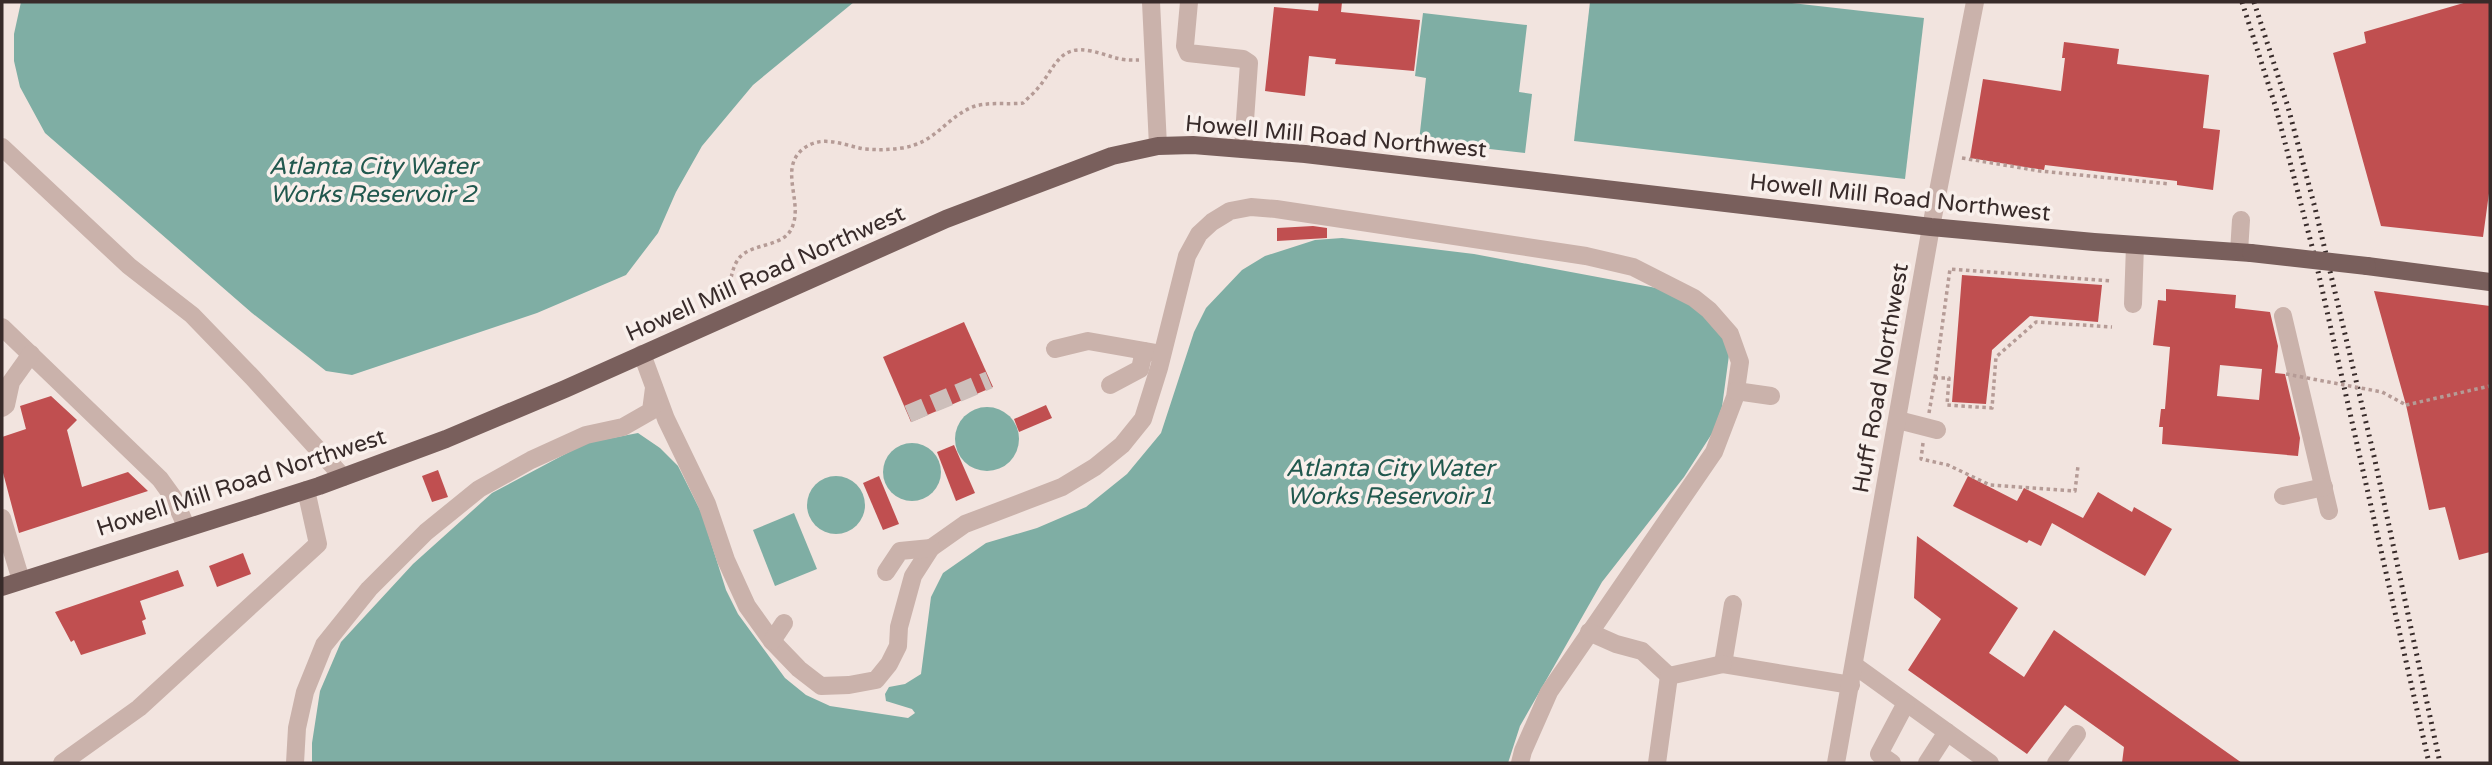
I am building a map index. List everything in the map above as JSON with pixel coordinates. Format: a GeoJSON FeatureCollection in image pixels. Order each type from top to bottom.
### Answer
{"type":"FeatureCollection","features":[{"type":"Feature","properties":{"kind":"main road","name":"Howell Mill Road Northwest"},"geometry":{"type":"LineString","coordinates":[[2,587],[186,526],[306,490],[446,439],[946,219],[1112,156],[1158,146],[1194,145],[1305,154],[1931,228],[2245,252],[2490,282]]}},
{"type":"Feature","properties":{"kind":"street"},"geometry":{"type":"LineString","coordinates":[[1151,2],[1158,146]]}},
{"type":"Feature","properties":{"kind":"street"},"geometry":{"type":"LineString","coordinates":[[1189,2],[1185,46],[1188,53],[1243,59],[1249,63],[1242,149]]}},
{"type":"Feature","properties":{"kind":"street","name":"Huff Road Northwest"},"geometry":{"type":"LineString","coordinates":[[1836,763],[1931,228],[1954,169],[1977,10]]}},
{"type":"Feature","properties":{"kind":"street"},"geometry":{"type":"LineString","coordinates":[[2,147],[129,266],[192,314],[343,477]]}},
{"type":"Feature","properties":{"kind":"street"},"geometry":{"type":"LineString","coordinates":[[642,354],[666,419],[707,504],[726,560],[747,606],[772,641],[799,669],[821,685],[849,685],[876,680],[890,664],[898,646],[899,627],[913,576],[931,548],[965,524],[1062,487],[1095,467],[1122,444],[1143,419],[1153,353],[1170,292],[1199,234],[1230,211],[1251,207],[1586,256],[1633,267],[1694,298],[1709,310],[1730,334],[1740,362],[1736,391],[1714,452],[1549,692],[1520,763]]}},
{"type":"Feature","properties":{"kind":"street"},"geometry":{"type":"LineString","coordinates":[[2241,220],[2245,252]]}},
{"type":"Feature","properties":{"kind":"street"},"geometry":{"type":"LineString","coordinates":[[2133,304],[2135,245]]}},
{"type":"Feature","properties":{"kind":"street"},"geometry":{"type":"LineString","coordinates":[[2283,316],[2329,510]]}},
{"type":"Feature","properties":{"kind":"street"},"geometry":{"type":"LineString","coordinates":[[2,327],[160,479],[173,497],[186,526]]}},
{"type":"Feature","properties":{"kind":"street"},"geometry":{"type":"LineString","coordinates":[[1055,349],[1088,341],[1153,353]]}},
{"type":"Feature","properties":{"kind":"street"},"geometry":{"type":"LineString","coordinates":[[1110,385],[1140,369],[1153,353]]}},
{"type":"Feature","properties":{"kind":"street"},"geometry":{"type":"LineString","coordinates":[[2,408],[6,405],[11,382],[31,354]]}},
{"type":"Feature","properties":{"kind":"street"},"geometry":{"type":"LineString","coordinates":[[295,763],[297,729],[312,670],[335,628],[369,589],[426,532],[479,489],[531,460],[586,435],[623,426],[651,411],[655,385]]}},
{"type":"Feature","properties":{"kind":"street"},"geometry":{"type":"LineString","coordinates":[[1736,391],[1771,396]]}},
{"type":"Feature","properties":{"kind":"street"},"geometry":{"type":"LineString","coordinates":[[1898,420],[1928,423]]}},
{"type":"Feature","properties":{"kind":"street"},"geometry":{"type":"LineString","coordinates":[[2283,496],[2324,487]]}},
{"type":"Feature","properties":{"kind":"street"},"geometry":{"type":"LineString","coordinates":[[68,762],[139,708],[318,544],[306,490]]}},
{"type":"Feature","properties":{"kind":"street"},"geometry":{"type":"LineString","coordinates":[[2,518],[21,580]]}},
{"type":"Feature","properties":{"kind":"street"},"geometry":{"type":"LineString","coordinates":[[886,572],[900,551],[931,548]]}},
{"type":"Feature","properties":{"kind":"street"},"geometry":{"type":"LineString","coordinates":[[1723,664],[1733,604]]}},
{"type":"Feature","properties":{"kind":"street"},"geometry":{"type":"LineString","coordinates":[[772,641],[784,623]]}},
{"type":"Feature","properties":{"kind":"street"},"geometry":{"type":"LineString","coordinates":[[1589,632],[1616,644],[1642,651],[1668,676]]}},
{"type":"Feature","properties":{"kind":"street"},"geometry":{"type":"LineString","coordinates":[[1668,676],[1723,664],[1851,685]]}},
{"type":"Feature","properties":{"kind":"street"},"geometry":{"type":"LineString","coordinates":[[1854,665],[1990,763]]}},
{"type":"Feature","properties":{"kind":"street"},"geometry":{"type":"LineString","coordinates":[[1657,763],[1668,676]]}},
{"type":"Feature","properties":{"kind":"street"},"geometry":{"type":"LineString","coordinates":[[1892,763],[1879,754],[1906,703]]}},
{"type":"Feature","properties":{"kind":"street"},"geometry":{"type":"LineString","coordinates":[[1927,763],[1947,732]]}},
{"type":"Feature","properties":{"kind":"street"},"geometry":{"type":"LineString","coordinates":[[2056,763],[2077,734]]}},
{"type":"Feature","properties":{"kind":"path"},"geometry":{"type":"LineString","coordinates":[[726,317],[731,276],[740,257],[761,246],[779,241],[793,228],[796,212],[790,171],[796,156],[804,148],[818,141],[883,150],[904,148],[929,140],[956,115],[973,107],[1023,103],[1038,88],[1056,62],[1065,53],[1077,49],[1094,51],[1110,58],[1153,59]]}},
{"type":"Feature","properties":{"kind":"path"},"geometry":{"type":"LineString","coordinates":[[1954,169],[2049,172],[2170,184]]}},
{"type":"Feature","properties":{"kind":"path"},"geometry":{"type":"LineString","coordinates":[[1944,261],[1950,269],[1921,459],[1948,465],[1990,485],[2075,491],[2078,466]]}},
{"type":"Feature","properties":{"kind":"path"},"geometry":{"type":"LineString","coordinates":[[1950,269],[2112,281]]}},
{"type":"Feature","properties":{"kind":"path"},"geometry":{"type":"LineString","coordinates":[[1935,378],[1949,378],[1947,405],[1993,408],[1996,357],[2036,323],[2112,327]]}},
{"type":"Feature","properties":{"kind":"path"},"geometry":{"type":"LineString","coordinates":[[2286,374],[2382,392],[2406,405],[2490,386]]}},
{"type":"Feature","properties":{"kind":"water","name":"Atlanta City Water Works Reservoir 2"},"geometry":{"type":"Polygon","coordinates":[[[21,2],[854,2],[753,85],[702,146],[676,192],[658,233],[626,275],[537,313],[352,375],[326,371],[252,313],[45,133],[20,87],[14,61],[14,34],[21,2]]]}},
{"type":"Feature","properties":{"kind":"water"},"geometry":{"type":"Polygon","coordinates":[[[1590,2],[1783,2],[1924,18],[1905,179],[1574,141],[1590,2]]]}},
{"type":"Feature","properties":{"kind":"water"},"geometry":{"type":"Polygon","coordinates":[[[1423,13],[1527,25],[1519,92],[1532,94],[1525,153],[1419,141],[1426,78],[1415,76],[1423,13]]]}},
{"type":"Feature","properties":{"kind":"water","name":"Atlanta City Water Works Reservoir 1"},"geometry":{"type":"Polygon","coordinates":[[[1342,238],[1474,254],[1683,293],[1720,330],[1729,355],[1722,407],[1713,432],[1684,477],[1602,582],[1520,726],[1508,763],[312,763],[312,743],[320,691],[341,642],[413,564],[492,493],[586,443],[638,433],[660,448],[678,466],[702,514],[726,590],[738,614],[785,678],[806,695],[830,706],[908,718],[915,713],[912,709],[886,701],[885,694],[889,687],[905,684],[921,674],[931,597],[943,573],[986,543],[1037,528],[1086,507],[1127,474],[1161,433],[1194,332],[1206,308],[1242,270],[1265,256],[1315,240],[1342,238]]]}},
{"type":"Feature","properties":{"kind":"water"},"geometry":{"type":"Polygon","coordinates":[[[987,407],[1005,413],[1013,421],[1019,439],[1013,457],[1005,465],[987,471],[969,465],[961,457],[955,439],[961,421],[969,413],[987,407]]]}},
{"type":"Feature","properties":{"kind":"water"},"geometry":{"type":"Polygon","coordinates":[[[906,443],[918,443],[933,451],[941,466],[941,478],[933,493],[918,501],[906,501],[891,493],[883,478],[883,466],[891,451],[906,443]]]}},
{"type":"Feature","properties":{"kind":"water"},"geometry":{"type":"Polygon","coordinates":[[[830,476],[842,476],[857,484],[865,499],[865,511],[857,526],[842,534],[830,534],[815,526],[807,511],[807,499],[815,484],[830,476]]]}},
{"type":"Feature","properties":{"kind":"water"},"geometry":{"type":"Polygon","coordinates":[[[794,513],[817,569],[775,586],[753,530],[794,513]]]}},
{"type":"Feature","properties":{"kind":"building"},"geometry":{"type":"Polygon","coordinates":[[[1319,2],[1342,2],[1341,12],[1420,20],[1414,71],[1335,64],[1336,59],[1309,56],[1305,96],[1265,91],[1274,7],[1318,11],[1319,2]]]}},
{"type":"Feature","properties":{"kind":"building"},"geometry":{"type":"Polygon","coordinates":[[[2467,2],[2490,2],[2490,186],[2483,237],[2381,226],[2333,53],[2366,43],[2364,32],[2467,2]]]}},
{"type":"Feature","properties":{"kind":"building"},"geometry":{"type":"Polygon","coordinates":[[[2064,42],[2119,49],[2117,64],[2209,75],[2203,128],[2220,130],[2213,190],[2177,185],[2177,181],[2045,165],[2044,170],[1970,158],[1983,79],[2061,91],[2064,42]]]}},
{"type":"Feature","properties":{"kind":"building"},"geometry":{"type":"Polygon","coordinates":[[[1277,228],[1327,228],[1327,238],[1277,241],[1277,228]]]}},
{"type":"Feature","properties":{"kind":"building"},"geometry":{"type":"Polygon","coordinates":[[[1962,275],[2102,285],[2098,322],[2030,316],[1992,350],[1986,404],[1952,402],[1962,275]]]}},
{"type":"Feature","properties":{"kind":"building"},"geometry":{"type":"Polygon","coordinates":[[[2166,289],[2236,295],[2235,308],[2270,312],[2278,346],[2275,373],[2285,374],[2300,438],[2298,456],[2162,444],[2163,427],[2159,427],[2161,409],[2165,409],[2170,347],[2153,345],[2158,300],[2166,301],[2166,289]],[[2220,365],[2217,396],[2259,400],[2262,369],[2220,365]]]}},
{"type":"Feature","properties":{"kind":"building"},"geometry":{"type":"Polygon","coordinates":[[[2374,291],[2490,306],[2490,552],[2459,560],[2445,507],[2429,510],[2406,405],[2374,291]]]}},
{"type":"Feature","properties":{"kind":"building"},"geometry":{"type":"Polygon","coordinates":[[[964,322],[993,387],[911,422],[883,357],[964,322]]]}},
{"type":"Feature","properties":{"kind":"building"},"geometry":{"type":"Polygon","coordinates":[[[51,396],[77,420],[67,430],[82,487],[128,472],[148,491],[19,533],[2,469],[2,437],[26,429],[20,406],[51,396]]]}},
{"type":"Feature","properties":{"kind":"building"},"geometry":{"type":"Polygon","coordinates":[[[1046,405],[1052,418],[1019,432],[1014,419],[1046,405]]]}},
{"type":"Feature","properties":{"kind":"building"},"geometry":{"type":"Polygon","coordinates":[[[954,445],[975,493],[956,501],[937,452],[954,445]]]}},
{"type":"Feature","properties":{"kind":"building"},"geometry":{"type":"Polygon","coordinates":[[[438,470],[448,497],[432,502],[422,476],[438,470]]]}},
{"type":"Feature","properties":{"kind":"building"},"geometry":{"type":"Polygon","coordinates":[[[879,476],[899,524],[883,530],[863,483],[879,476]]]}},
{"type":"Feature","properties":{"kind":"building"},"geometry":{"type":"Polygon","coordinates":[[[1968,476],[2017,501],[2024,488],[2083,518],[2098,492],[2132,512],[2134,507],[2172,529],[2145,576],[2052,523],[2041,546],[2029,540],[2027,543],[1953,506],[1968,476]]]}},
{"type":"Feature","properties":{"kind":"building"},"geometry":{"type":"Polygon","coordinates":[[[1917,536],[2018,608],[1989,653],[2024,677],[2054,630],[2242,763],[2122,763],[2124,747],[2065,705],[2027,754],[1908,670],[1941,619],[1914,598],[1917,536]]]}},
{"type":"Feature","properties":{"kind":"building"},"geometry":{"type":"Polygon","coordinates":[[[243,553],[251,574],[217,587],[209,566],[243,553]]]}},
{"type":"Feature","properties":{"kind":"building"},"geometry":{"type":"Polygon","coordinates":[[[178,570],[184,586],[140,601],[146,619],[142,621],[146,634],[81,655],[55,612],[178,570]]]}},
{"type":"Feature","properties":{"kind":"tunnel"},"geometry":{"type":"LineString","coordinates":[[908,414],[989,380]]}},
{"type":"Feature","properties":{"kind":"railway"},"geometry":{"type":"LineString","coordinates":[[2242,2],[2276,108],[2315,258],[2429,763]]}},
{"type":"Feature","properties":{"kind":"railway"},"geometry":{"type":"LineString","coordinates":[[2254,2],[2288,107],[2315,208],[2374,456],[2440,763]]}}]}
